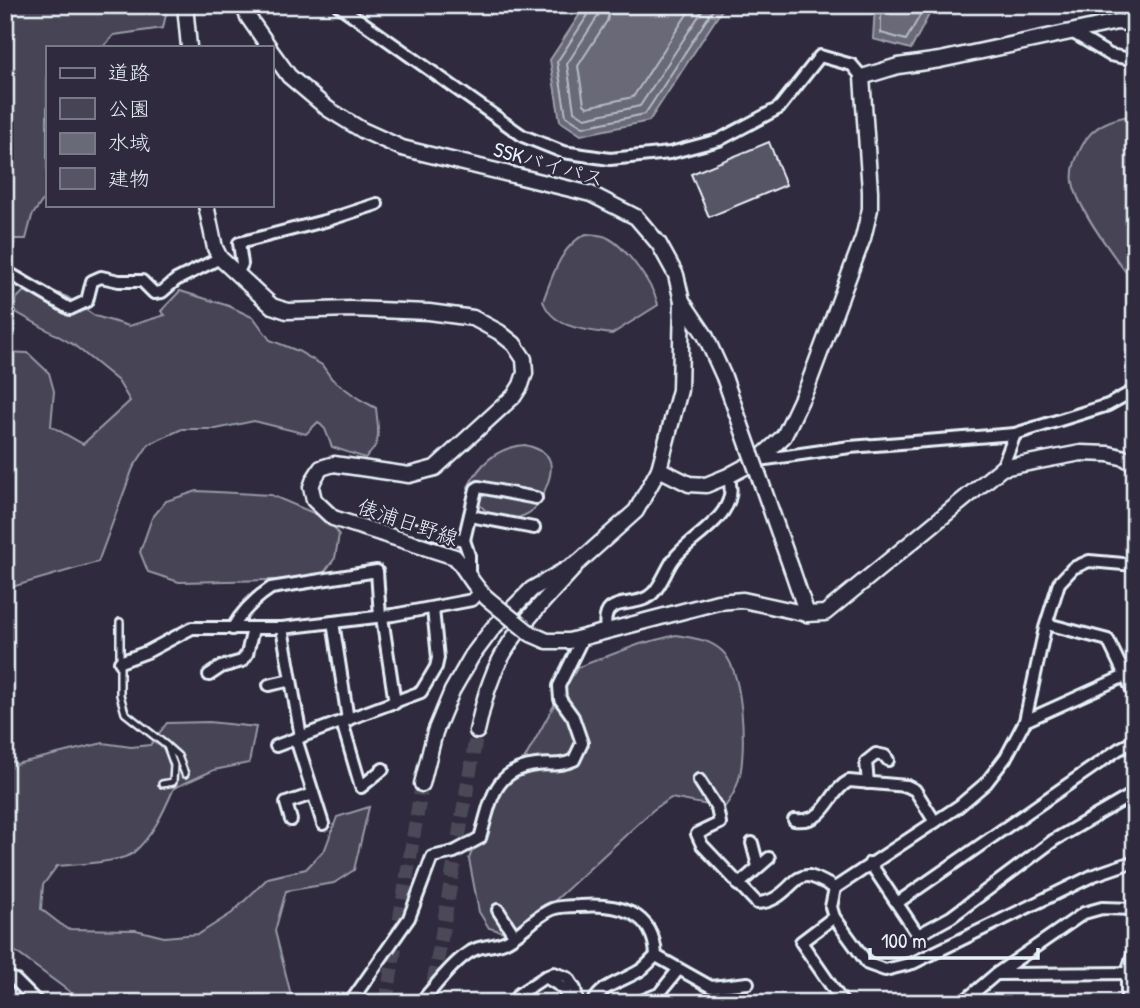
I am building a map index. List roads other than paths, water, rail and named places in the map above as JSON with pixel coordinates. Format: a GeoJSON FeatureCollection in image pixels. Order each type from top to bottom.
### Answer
{"type":"FeatureCollection","features":[{"type":"Feature","properties":{"kind":"street"},"geometry":{"type":"LineString","coordinates":[[184,5],[189,46]]}},
{"type":"Feature","properties":{"kind":"street","name":"SSKバイパス"},"geometry":{"type":"LineString","coordinates":[[243,5],[268,46]]}},
{"type":"Feature","properties":{"kind":"street"},"geometry":{"type":"LineString","coordinates":[[338,5],[523,136],[563,152],[610,159],[670,153],[719,140],[779,108],[820,56],[852,65],[862,76],[870,209],[863,238],[803,396],[784,436],[758,460],[706,485],[689,484],[659,469]]}},
{"type":"Feature","properties":{"kind":"street"},"geometry":{"type":"LineString","coordinates":[[862,76],[898,66],[940,60],[1117,22],[1135,24]]}},
{"type":"Feature","properties":{"kind":"street"},"geometry":{"type":"LineString","coordinates":[[1070,31],[1110,55],[1135,60]]}},
{"type":"Feature","properties":{"kind":"street","name":"SSKバイパス"},"geometry":{"type":"LineString","coordinates":[[273,53],[289,76],[328,109],[362,130],[402,148],[591,194],[636,217],[659,244],[676,275],[682,301],[680,390],[659,469],[636,511],[579,562],[533,589],[493,628],[472,656],[452,691],[435,732],[422,785]]}},
{"type":"Feature","properties":{"kind":"street"},"geometry":{"type":"LineString","coordinates":[[237,274],[242,264],[239,243],[377,204]]}},
{"type":"Feature","properties":{"kind":"street"},"geometry":{"type":"LineString","coordinates":[[5,271],[69,309],[88,301],[92,281],[101,277],[119,281],[142,281],[154,293],[162,292],[176,280],[220,258],[215,248],[206,206]]}},
{"type":"Feature","properties":{"kind":"street","name":"俵浦日野線"},"geometry":{"type":"LineString","coordinates":[[220,258],[272,306],[287,311],[351,309],[472,318],[499,332],[514,344],[524,359],[522,385],[514,396],[435,468],[409,475],[334,464],[321,468],[312,487],[314,500],[333,518],[455,557],[483,595],[531,634],[556,643],[718,602],[743,600],[807,614]]}},
{"type":"Feature","properties":{"kind":"street"},"geometry":{"type":"LineString","coordinates":[[682,301],[705,335],[724,377],[807,614],[825,613],[838,604],[1002,468],[1016,434]]}},
{"type":"Feature","properties":{"kind":"street"},"geometry":{"type":"LineString","coordinates":[[758,460],[850,447],[1016,434],[1108,405],[1135,390]]}},
{"type":"Feature","properties":{"kind":"street"},"geometry":{"type":"LineString","coordinates":[[1002,468],[1081,453],[1109,454],[1125,458],[1135,465]]}},
{"type":"Feature","properties":{"kind":"street"},"geometry":{"type":"LineString","coordinates":[[607,630],[605,620],[608,611],[618,604],[641,601],[653,593],[673,559],[712,527],[725,506],[732,485],[728,476]]}},
{"type":"Feature","properties":{"kind":"street"},"geometry":{"type":"LineString","coordinates":[[469,573],[469,555],[464,541],[475,489],[479,487],[536,498]]}},
{"type":"Feature","properties":{"kind":"street"},"geometry":{"type":"LineString","coordinates":[[470,516],[534,527]]}},
{"type":"Feature","properties":{"kind":"street"},"geometry":{"type":"LineString","coordinates":[[406,527],[464,541]]}},
{"type":"Feature","properties":{"kind":"street"},"geometry":{"type":"LineString","coordinates":[[1135,565],[1089,561],[1073,568],[1059,583],[1025,721],[1006,757],[986,783],[960,806],[835,888],[831,907],[834,917],[868,964],[885,970],[899,968],[1094,876],[1135,862]]}},
{"type":"Feature","properties":{"kind":"street"},"geometry":{"type":"LineString","coordinates":[[477,731],[490,682],[505,650],[536,609],[579,562]]}},
{"type":"Feature","properties":{"kind":"street"},"geometry":{"type":"LineString","coordinates":[[232,629],[242,612],[271,588],[377,571],[381,617],[395,703]]}},
{"type":"Feature","properties":{"kind":"street"},"geometry":{"type":"LineString","coordinates":[[120,662],[147,652],[192,628],[282,628],[381,617],[433,609],[483,595]]}},
{"type":"Feature","properties":{"kind":"street"},"geometry":{"type":"LineString","coordinates":[[276,746],[421,692],[436,667],[438,658],[433,609]]}},
{"type":"Feature","properties":{"kind":"street"},"geometry":{"type":"LineString","coordinates":[[333,622],[345,721],[361,787],[383,769]]}},
{"type":"Feature","properties":{"kind":"street"},"geometry":{"type":"LineString","coordinates":[[1047,624],[1108,640],[1135,696]]}},
{"type":"Feature","properties":{"kind":"street"},"geometry":{"type":"LineString","coordinates":[[282,628],[299,738],[323,824]]}},
{"type":"Feature","properties":{"kind":"street"},"geometry":{"type":"LineString","coordinates":[[209,675],[221,667],[242,661],[247,654],[253,629]]}},
{"type":"Feature","properties":{"kind":"street"},"geometry":{"type":"LineString","coordinates":[[355,1003],[354,997],[364,980],[409,918],[432,858],[454,852],[480,838],[497,783],[519,769],[536,765],[561,766],[574,760],[582,743],[579,729],[560,699],[559,686],[583,637]]}},
{"type":"Feature","properties":{"kind":"street"},"geometry":{"type":"LineString","coordinates":[[1025,721],[1125,676]]}},
{"type":"Feature","properties":{"kind":"street"},"geometry":{"type":"LineString","coordinates":[[269,685],[291,680]]}},
{"type":"Feature","properties":{"kind":"street"},"geometry":{"type":"LineString","coordinates":[[897,903],[1119,748],[1135,741]]}},
{"type":"Feature","properties":{"kind":"street"},"geometry":{"type":"LineString","coordinates":[[868,783],[866,762],[876,754],[885,756],[888,760]]}},
{"type":"Feature","properties":{"kind":"street"},"geometry":{"type":"LineString","coordinates":[[699,780],[717,808],[720,823],[697,834],[702,845],[757,903],[771,903],[797,878],[804,876],[810,876],[835,888]]}},
{"type":"Feature","properties":{"kind":"street"},"geometry":{"type":"LineString","coordinates":[[794,820],[812,818],[827,808],[842,785],[849,781],[868,783],[890,790],[907,786],[915,790],[935,822]]}},
{"type":"Feature","properties":{"kind":"street"},"geometry":{"type":"LineString","coordinates":[[696,799],[707,792]]}},
{"type":"Feature","properties":{"kind":"street"},"geometry":{"type":"LineString","coordinates":[[870,863],[918,935],[951,917],[1054,841],[1135,793]]}},
{"type":"Feature","properties":{"kind":"street"},"geometry":{"type":"LineString","coordinates":[[291,820],[286,803],[313,794]]}},
{"type":"Feature","properties":{"kind":"street"},"geometry":{"type":"LineString","coordinates":[[752,843],[758,866]]}},
{"type":"Feature","properties":{"kind":"street"},"geometry":{"type":"LineString","coordinates":[[738,884],[768,858]]}},
{"type":"Feature","properties":{"kind":"street"},"geometry":{"type":"LineString","coordinates":[[420,1003],[463,956],[483,945],[504,942],[554,908],[601,904],[626,910],[639,917],[649,928],[655,942],[656,956]]}},
{"type":"Feature","properties":{"kind":"street"},"geometry":{"type":"LineString","coordinates":[[962,1003],[996,974],[1084,913],[1102,908],[1135,909]]}},
{"type":"Feature","properties":{"kind":"street"},"geometry":{"type":"LineString","coordinates":[[498,910],[514,935]]}},
{"type":"Feature","properties":{"kind":"street"},"geometry":{"type":"LineString","coordinates":[[834,917],[801,942],[843,1003]]}},
{"type":"Feature","properties":{"kind":"street"},"geometry":{"type":"LineString","coordinates":[[1127,1003],[1135,947]]}},
{"type":"Feature","properties":{"kind":"street"},"geometry":{"type":"LineString","coordinates":[[656,956],[711,987],[748,983]]}},
{"type":"Feature","properties":{"kind":"street"},"geometry":{"type":"LineString","coordinates":[[593,1003],[595,997],[612,984],[641,970],[656,956]]}},
{"type":"Feature","properties":{"kind":"street"},"geometry":{"type":"LineString","coordinates":[[637,1003],[659,994],[678,970]]}},
{"type":"Feature","properties":{"kind":"street"},"geometry":{"type":"LineString","coordinates":[[512,1003],[519,994],[554,973],[568,978],[575,989],[578,1003]]}},
{"type":"Feature","properties":{"kind":"street"},"geometry":{"type":"LineString","coordinates":[[996,974],[1131,973]]}},
{"type":"Feature","properties":{"kind":"street"},"geometry":{"type":"LineString","coordinates":[[5,975],[38,1003]]}},
{"type":"Feature","properties":{"kind":"street"},"geometry":{"type":"LineString","coordinates":[[545,977],[565,989],[567,1003]]}},
{"type":"Feature","properties":{"kind":"lane"},"geometry":{"type":"LineString","coordinates":[[120,622],[120,695],[125,713],[178,756],[185,774]]}},
{"type":"Feature","properties":{"kind":"lane"},"geometry":{"type":"LineString","coordinates":[[162,784],[173,782],[174,765],[167,746]]}},
{"type":"Feature","properties":{"kind":"water"},"geometry":{"type":"Polygon","coordinates":[[[586,5],[725,5],[649,121],[581,135],[560,121],[550,60],[586,5]]]}},
{"type":"Feature","properties":{"kind":"water"},"geometry":{"type":"Polygon","coordinates":[[[875,5],[934,5],[911,49],[873,39],[875,5]]]}},
{"type":"Feature","properties":{"kind":"tunnel"},"geometry":{"type":"LineString","coordinates":[[430,1003],[477,731]]}},
{"type":"Feature","properties":{"kind":"tunnel"},"geometry":{"type":"LineString","coordinates":[[386,1003],[422,784]]}}]}
